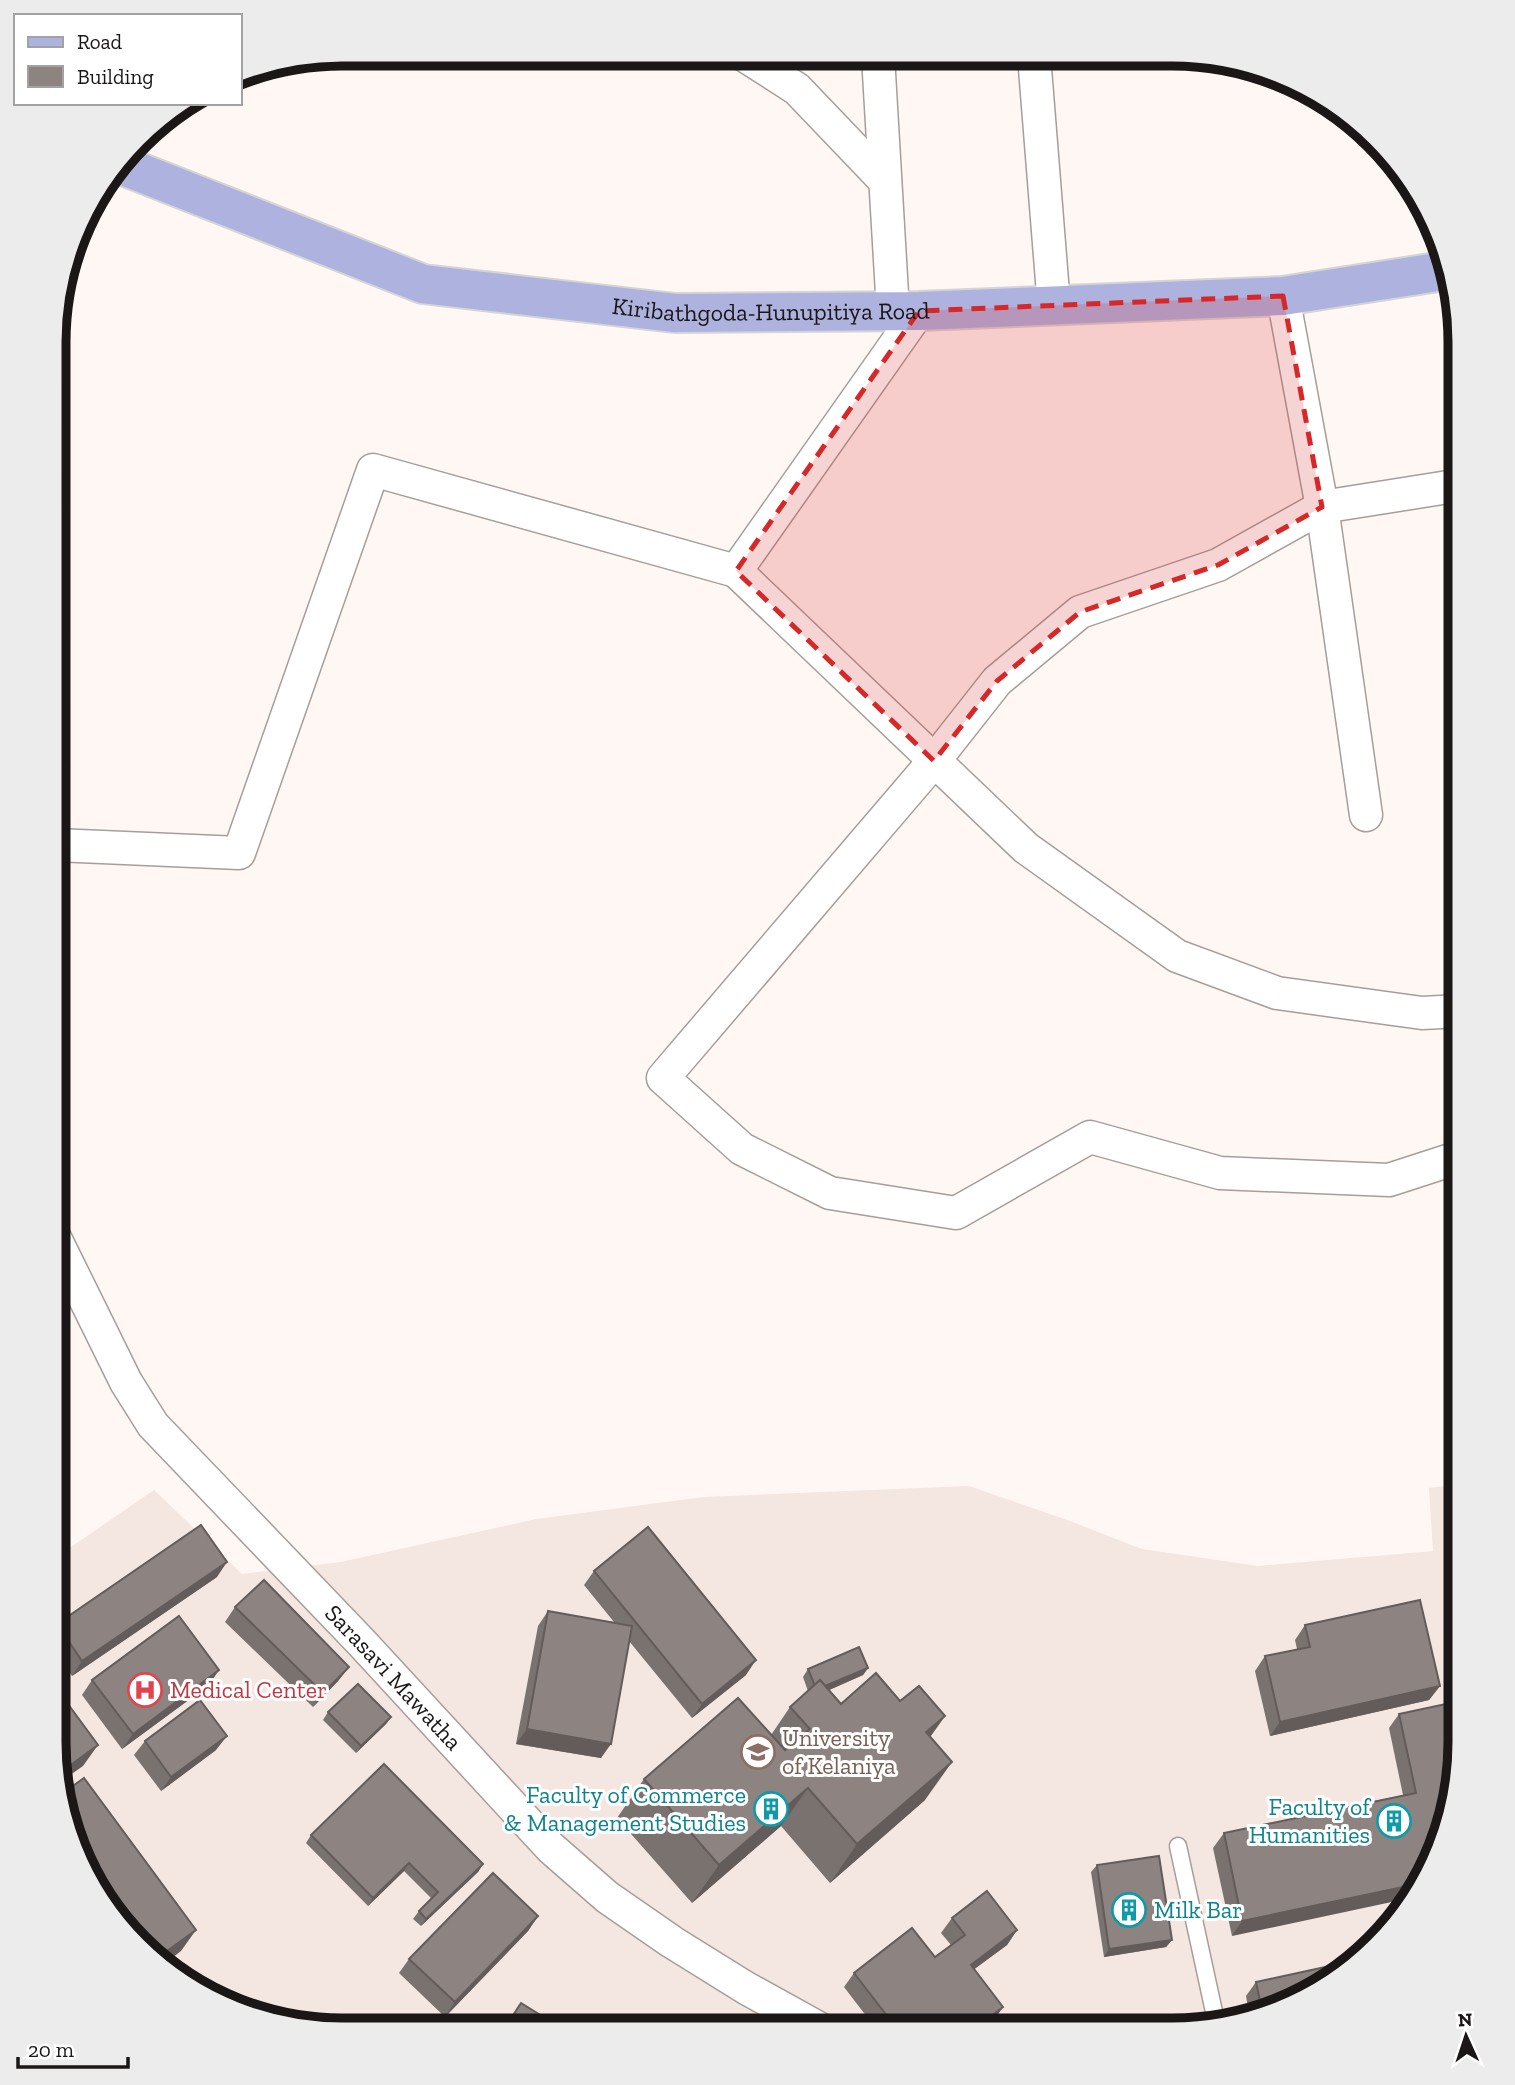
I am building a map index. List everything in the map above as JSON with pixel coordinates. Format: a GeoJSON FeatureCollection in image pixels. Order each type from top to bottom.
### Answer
{"type":"FeatureCollection","features":[{"type":"Feature","properties":{"kind":"main road","name":"Kiribathgoda-Hunupitiya Road"},"geometry":{"type":"LineString","coordinates":[[129,168],[423,284],[675,313],[906,311],[1283,296],[1439,272]]}},
{"type":"Feature","properties":{"kind":"street"},"geometry":{"type":"LineString","coordinates":[[761,66],[797,89],[885,181]]}},
{"type":"Feature","properties":{"kind":"street"},"geometry":{"type":"LineString","coordinates":[[736,571],[906,311],[885,181],[879,66]]}},
{"type":"Feature","properties":{"kind":"street"},"geometry":{"type":"LineString","coordinates":[[1035,66],[1054,306]]}},
{"type":"Feature","properties":{"kind":"street"},"geometry":{"type":"LineString","coordinates":[[1283,296],[1322,507],[1366,815]]}},
{"type":"Feature","properties":{"kind":"street"},"geometry":{"type":"LineString","coordinates":[[66,845],[239,853],[373,470],[736,571],[1026,848],[1177,956],[1277,993],[1422,1013],[1448,1012]]}},
{"type":"Feature","properties":{"kind":"street"},"geometry":{"type":"LineString","coordinates":[[1448,487],[1322,507],[1218,565],[1080,612],[997,681],[934,761],[663,1078],[742,1149],[830,1193],[956,1213],[1090,1137],[1220,1172],[1233,1173],[1389,1180],[1448,1161]]}},
{"type":"Feature","properties":{"kind":"street","name":"Sarasavi Mawatha"},"geometry":{"type":"LineString","coordinates":[[66,1260],[126,1382],[153,1425],[362,1643],[544,1841],[607,1897],[672,1942],[800,2018]]}},
{"type":"Feature","properties":{"kind":"lane"},"geometry":{"type":"LineString","coordinates":[[1178,1846],[1215,2015]]}},
{"type":"Feature","properties":{"kind":"highlighted area"},"geometry":{"type":"Polygon","coordinates":[[[1283,296],[1322,507],[1218,565],[1080,612],[997,681],[934,761],[736,571],[919,311],[1283,296]]]}},
{"type":"Feature","properties":{"kind":"shaded area","name":"University of Kelaniya"},"geometry":{"type":"Polygon","coordinates":[[[969,1486],[1142,1549],[1258,1566],[1433,1551],[1429,1488],[1448,1486],[1448,1760],[1434,1831],[1402,1896],[1368,1938],[1326,1972],[1294,1990],[1244,2009],[1190,2018],[325,2018],[289,2013],[254,2004],[221,1990],[189,1972],[147,1938],[113,1896],[95,1864],[76,1814],[66,1742],[66,1550],[154,1490],[242,1574],[341,1562],[536,1519],[704,1497],[969,1486]]]}},
{"type":"Feature","properties":{"kind":"building"},"geometry":{"type":"Polygon","coordinates":[[[201,1525],[227,1562],[82,1661],[66,1637],[66,1618],[201,1525]]]}},
{"type":"Feature","properties":{"kind":"building"},"geometry":{"type":"Polygon","coordinates":[[[648,1527],[756,1660],[702,1704],[594,1571],[648,1527]]]}},
{"type":"Feature","properties":{"kind":"building"},"geometry":{"type":"Polygon","coordinates":[[[264,1580],[349,1667],[323,1693],[235,1607],[264,1580]]]}},
{"type":"Feature","properties":{"kind":"building"},"geometry":{"type":"Polygon","coordinates":[[[1420,1600],[1440,1686],[1280,1722],[1265,1656],[1310,1647],[1305,1625],[1420,1600]]]}},
{"type":"Feature","properties":{"kind":"building"},"geometry":{"type":"Polygon","coordinates":[[[548,1611],[632,1626],[611,1744],[527,1729],[548,1611]]]}},
{"type":"Feature","properties":{"kind":"building","name":"Medical Center"},"geometry":{"type":"Polygon","coordinates":[[[179,1616],[219,1670],[133,1734],[92,1680],[179,1616]]]}},
{"type":"Feature","properties":{"kind":"building"},"geometry":{"type":"Polygon","coordinates":[[[859,1647],[868,1668],[825,1686],[820,1680],[815,1686],[808,1669],[859,1647]]]}},
{"type":"Feature","properties":{"kind":"building","name":"Faculty of Commerce & Management Studies"},"geometry":{"type":"Polygon","coordinates":[[[876,1673],[900,1701],[919,1686],[945,1716],[926,1732],[952,1762],[857,1844],[808,1788],[719,1865],[644,1779],[738,1698],[785,1750],[810,1729],[790,1707],[820,1680],[841,1704],[876,1673]]]}},
{"type":"Feature","properties":{"kind":"building"},"geometry":{"type":"Polygon","coordinates":[[[358,1684],[391,1717],[361,1746],[328,1712],[358,1684]]]}},
{"type":"Feature","properties":{"kind":"building"},"geometry":{"type":"Polygon","coordinates":[[[200,1700],[227,1736],[171,1777],[145,1741],[200,1700]]]}},
{"type":"Feature","properties":{"kind":"building"},"geometry":{"type":"Polygon","coordinates":[[[66,1701],[98,1745],[68,1767],[66,1701]]]}},
{"type":"Feature","properties":{"kind":"building","name":"Faculty of Humanities"},"geometry":{"type":"Polygon","coordinates":[[[1448,1704],[1448,1760],[1443,1796],[1434,1831],[1408,1886],[1242,1921],[1224,1833],[1416,1793],[1399,1714],[1448,1704]]]}},
{"type":"Feature","properties":{"kind":"building"},"geometry":{"type":"Polygon","coordinates":[[[384,1764],[483,1864],[426,1919],[419,1911],[438,1892],[409,1863],[373,1898],[311,1835],[384,1764]]]}},
{"type":"Feature","properties":{"kind":"building"},"geometry":{"type":"Polygon","coordinates":[[[84,1778],[196,1930],[165,1953],[147,1938],[113,1896],[81,1831],[71,1788],[84,1778]]]}},
{"type":"Feature","properties":{"kind":"building","name":"Milk Bar"},"geometry":{"type":"Polygon","coordinates":[[[1159,1856],[1172,1940],[1109,1949],[1097,1865],[1159,1856]]]}},
{"type":"Feature","properties":{"kind":"building"},"geometry":{"type":"Polygon","coordinates":[[[493,1873],[538,1916],[455,2002],[409,1959],[493,1873]]]}},
{"type":"Feature","properties":{"kind":"building"},"geometry":{"type":"Polygon","coordinates":[[[987,1891],[1017,1930],[971,1965],[1003,2007],[989,2018],[889,2018],[854,1973],[912,1928],[935,1957],[965,1935],[952,1918],[987,1891]]]}},
{"type":"Feature","properties":{"kind":"building"},"geometry":{"type":"Polygon","coordinates":[[[1335,1965],[1294,1990],[1261,2004],[1256,1982],[1335,1965]]]}},
{"type":"Feature","properties":{"kind":"building"},"geometry":{"type":"Polygon","coordinates":[[[521,2003],[545,2018],[511,2018],[521,2003]]]}},
{"type":"Feature","properties":{"kind":"place","name":"Medical Center"},"geometry":{"type":"Point","coordinates":[145,1690]}},
{"type":"Feature","properties":{"kind":"place","name":"University of Kelaniya"},"geometry":{"type":"Point","coordinates":[758,1752]}},
{"type":"Feature","properties":{"kind":"place","name":"Faculty of Commerce & Management Studies"},"geometry":{"type":"Point","coordinates":[771,1809]}},
{"type":"Feature","properties":{"kind":"place","name":"Faculty of Humanities"},"geometry":{"type":"Point","coordinates":[1394,1821]}},
{"type":"Feature","properties":{"kind":"place","name":"Milk Bar"},"geometry":{"type":"Point","coordinates":[1129,1910]}}]}
